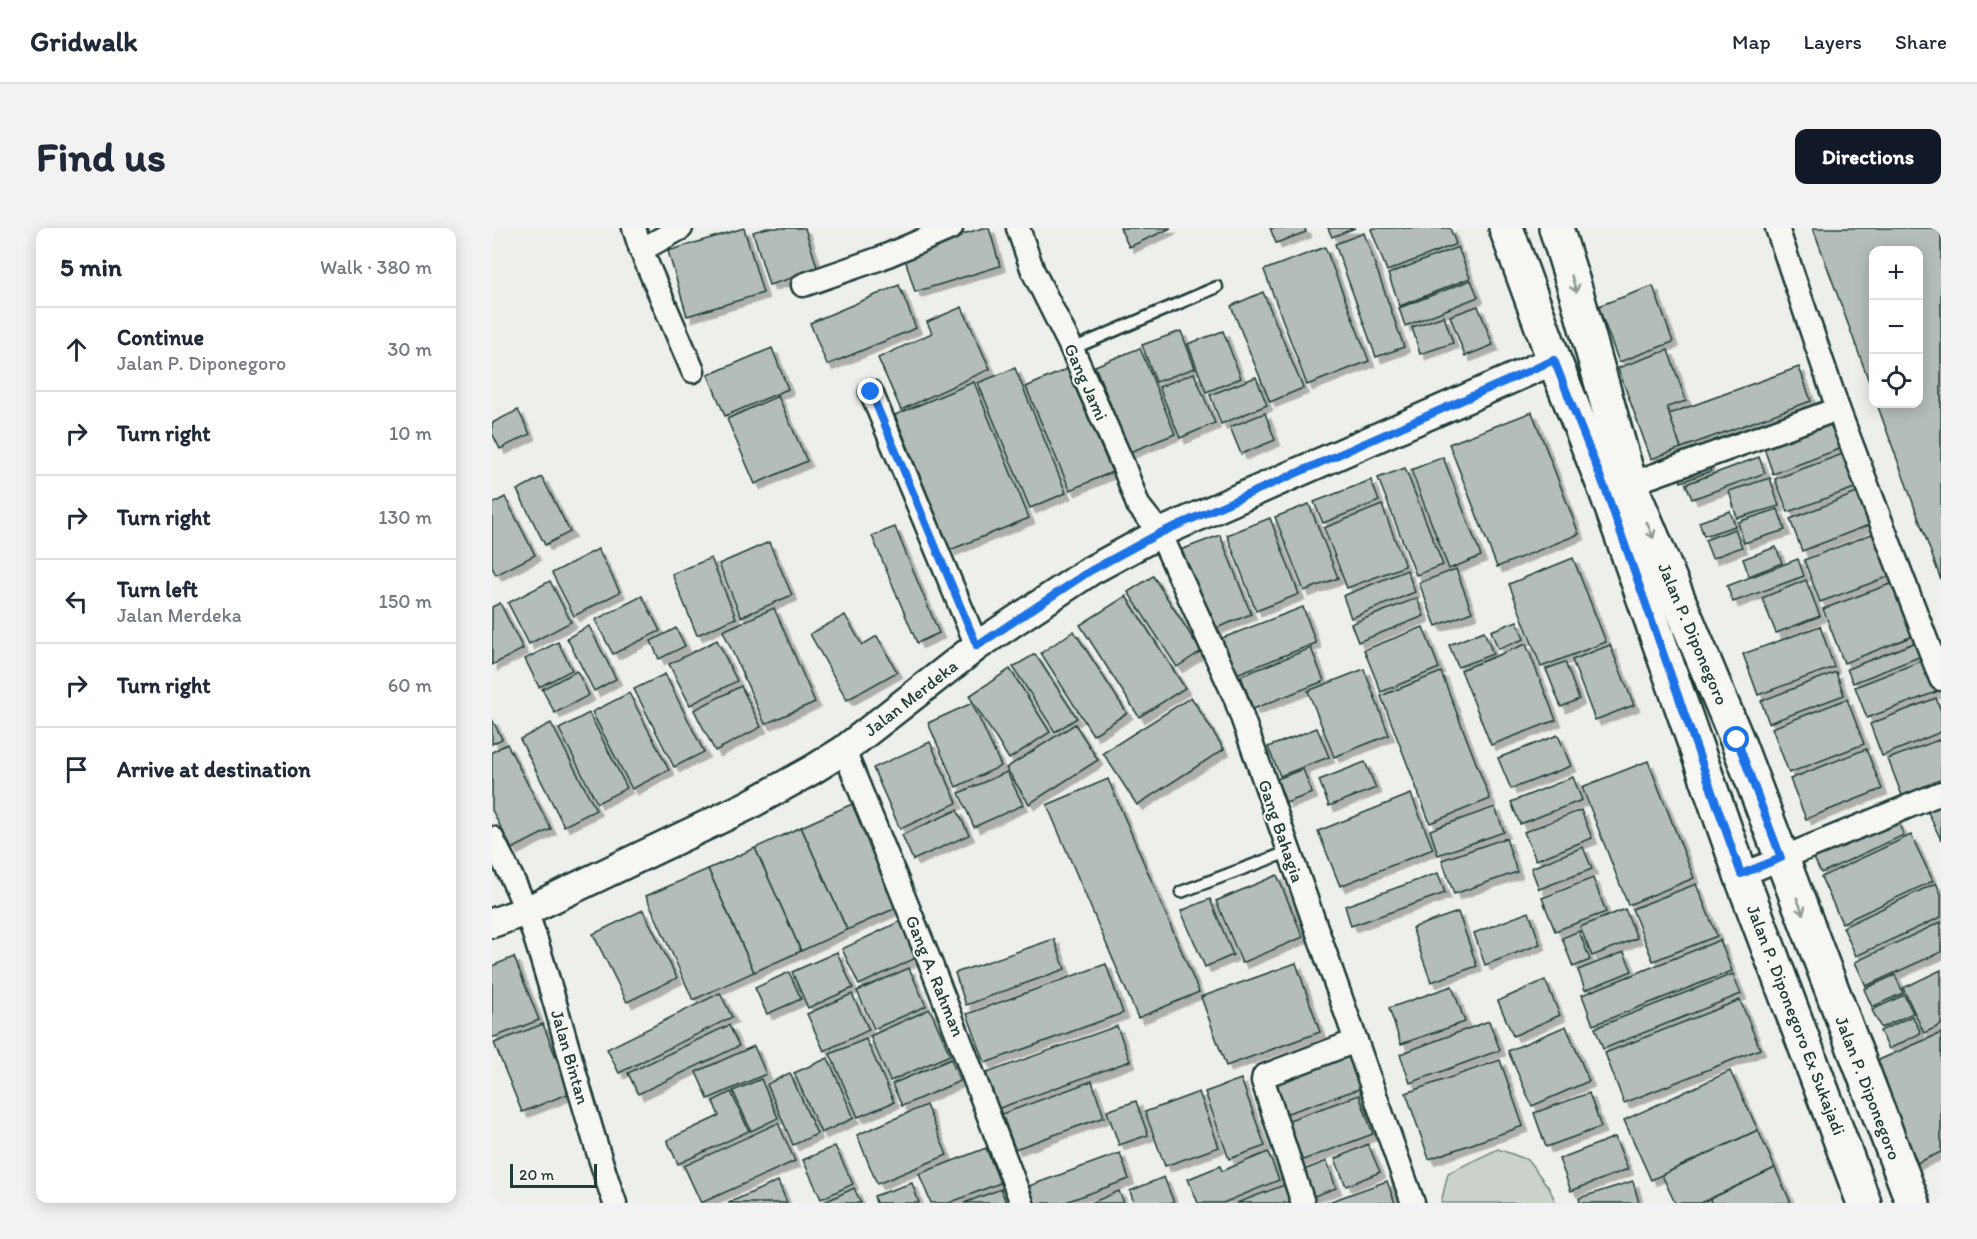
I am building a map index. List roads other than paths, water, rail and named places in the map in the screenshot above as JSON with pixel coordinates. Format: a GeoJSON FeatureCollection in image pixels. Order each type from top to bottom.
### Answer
{"type":"FeatureCollection","features":[{"type":"Feature","properties":{"kind":"main road","name":"Jalan P. Diponegoro Ex Sukajadi"},"geometry":{"type":"LineString","coordinates":[[1506,228],[1554,360],[1606,491],[1741,874],[1864,1203]]}},
{"type":"Feature","properties":{"kind":"main road","name":"Jalan P. Diponegoro"},"geometry":{"type":"LineString","coordinates":[[1556,228],[1580,303],[1630,484],[1737,740],[1913,1203]]}},
{"type":"Feature","properties":{"kind":"street"},"geometry":{"type":"LineString","coordinates":[[634,228],[641,250],[693,371]]}},
{"type":"Feature","properties":{"kind":"street"},"geometry":{"type":"LineString","coordinates":[[641,250],[681,228]]}},
{"type":"Feature","properties":{"kind":"street"},"geometry":{"type":"LineString","coordinates":[[802,285],[880,258],[951,228]]}},
{"type":"Feature","properties":{"kind":"street","name":"Gang Jami"},"geometry":{"type":"LineString","coordinates":[[1018,228],[1033,271],[1072,349],[1124,467],[1138,505],[1160,533]]}},
{"type":"Feature","properties":{"kind":"street"},"geometry":{"type":"LineString","coordinates":[[1777,228],[1838,409],[1941,679]]}},
{"type":"Feature","properties":{"kind":"street","name":"Jalan Merdeka"},"geometry":{"type":"LineString","coordinates":[[492,923],[526,911],[747,806],[812,770],[844,750],[977,646],[1090,571],[1160,533],[1554,360]]}},
{"type":"Feature","properties":{"kind":"street"},"geometry":{"type":"LineString","coordinates":[[871,392],[977,646]]}},
{"type":"Feature","properties":{"kind":"street"},"geometry":{"type":"LineString","coordinates":[[1630,484],[1838,409]]}},
{"type":"Feature","properties":{"kind":"street","name":"Gang Bahagia"},"geometry":{"type":"LineString","coordinates":[[1160,533],[1235,698],[1413,1203]]}},
{"type":"Feature","properties":{"kind":"street","name":"Gang A. Rahman"},"geometry":{"type":"LineString","coordinates":[[844,750],[934,973],[1022,1203]]}},
{"type":"Feature","properties":{"kind":"street"},"geometry":{"type":"LineString","coordinates":[[1741,874],[1941,793]]}},
{"type":"Feature","properties":{"kind":"street","name":"Jalan Bintan"},"geometry":{"type":"LineString","coordinates":[[492,838],[526,911],[579,1082],[596,1150],[615,1203]]}},
{"type":"Feature","properties":{"kind":"street"},"geometry":{"type":"LineString","coordinates":[[1303,1203],[1263,1076],[1356,1041]]}},
{"type":"Feature","properties":{"kind":"lane"},"geometry":{"type":"LineString","coordinates":[[1072,349],[1217,287]]}},
{"type":"Feature","properties":{"kind":"lane"},"geometry":{"type":"LineString","coordinates":[[1181,892],[1288,852]]}}]}
